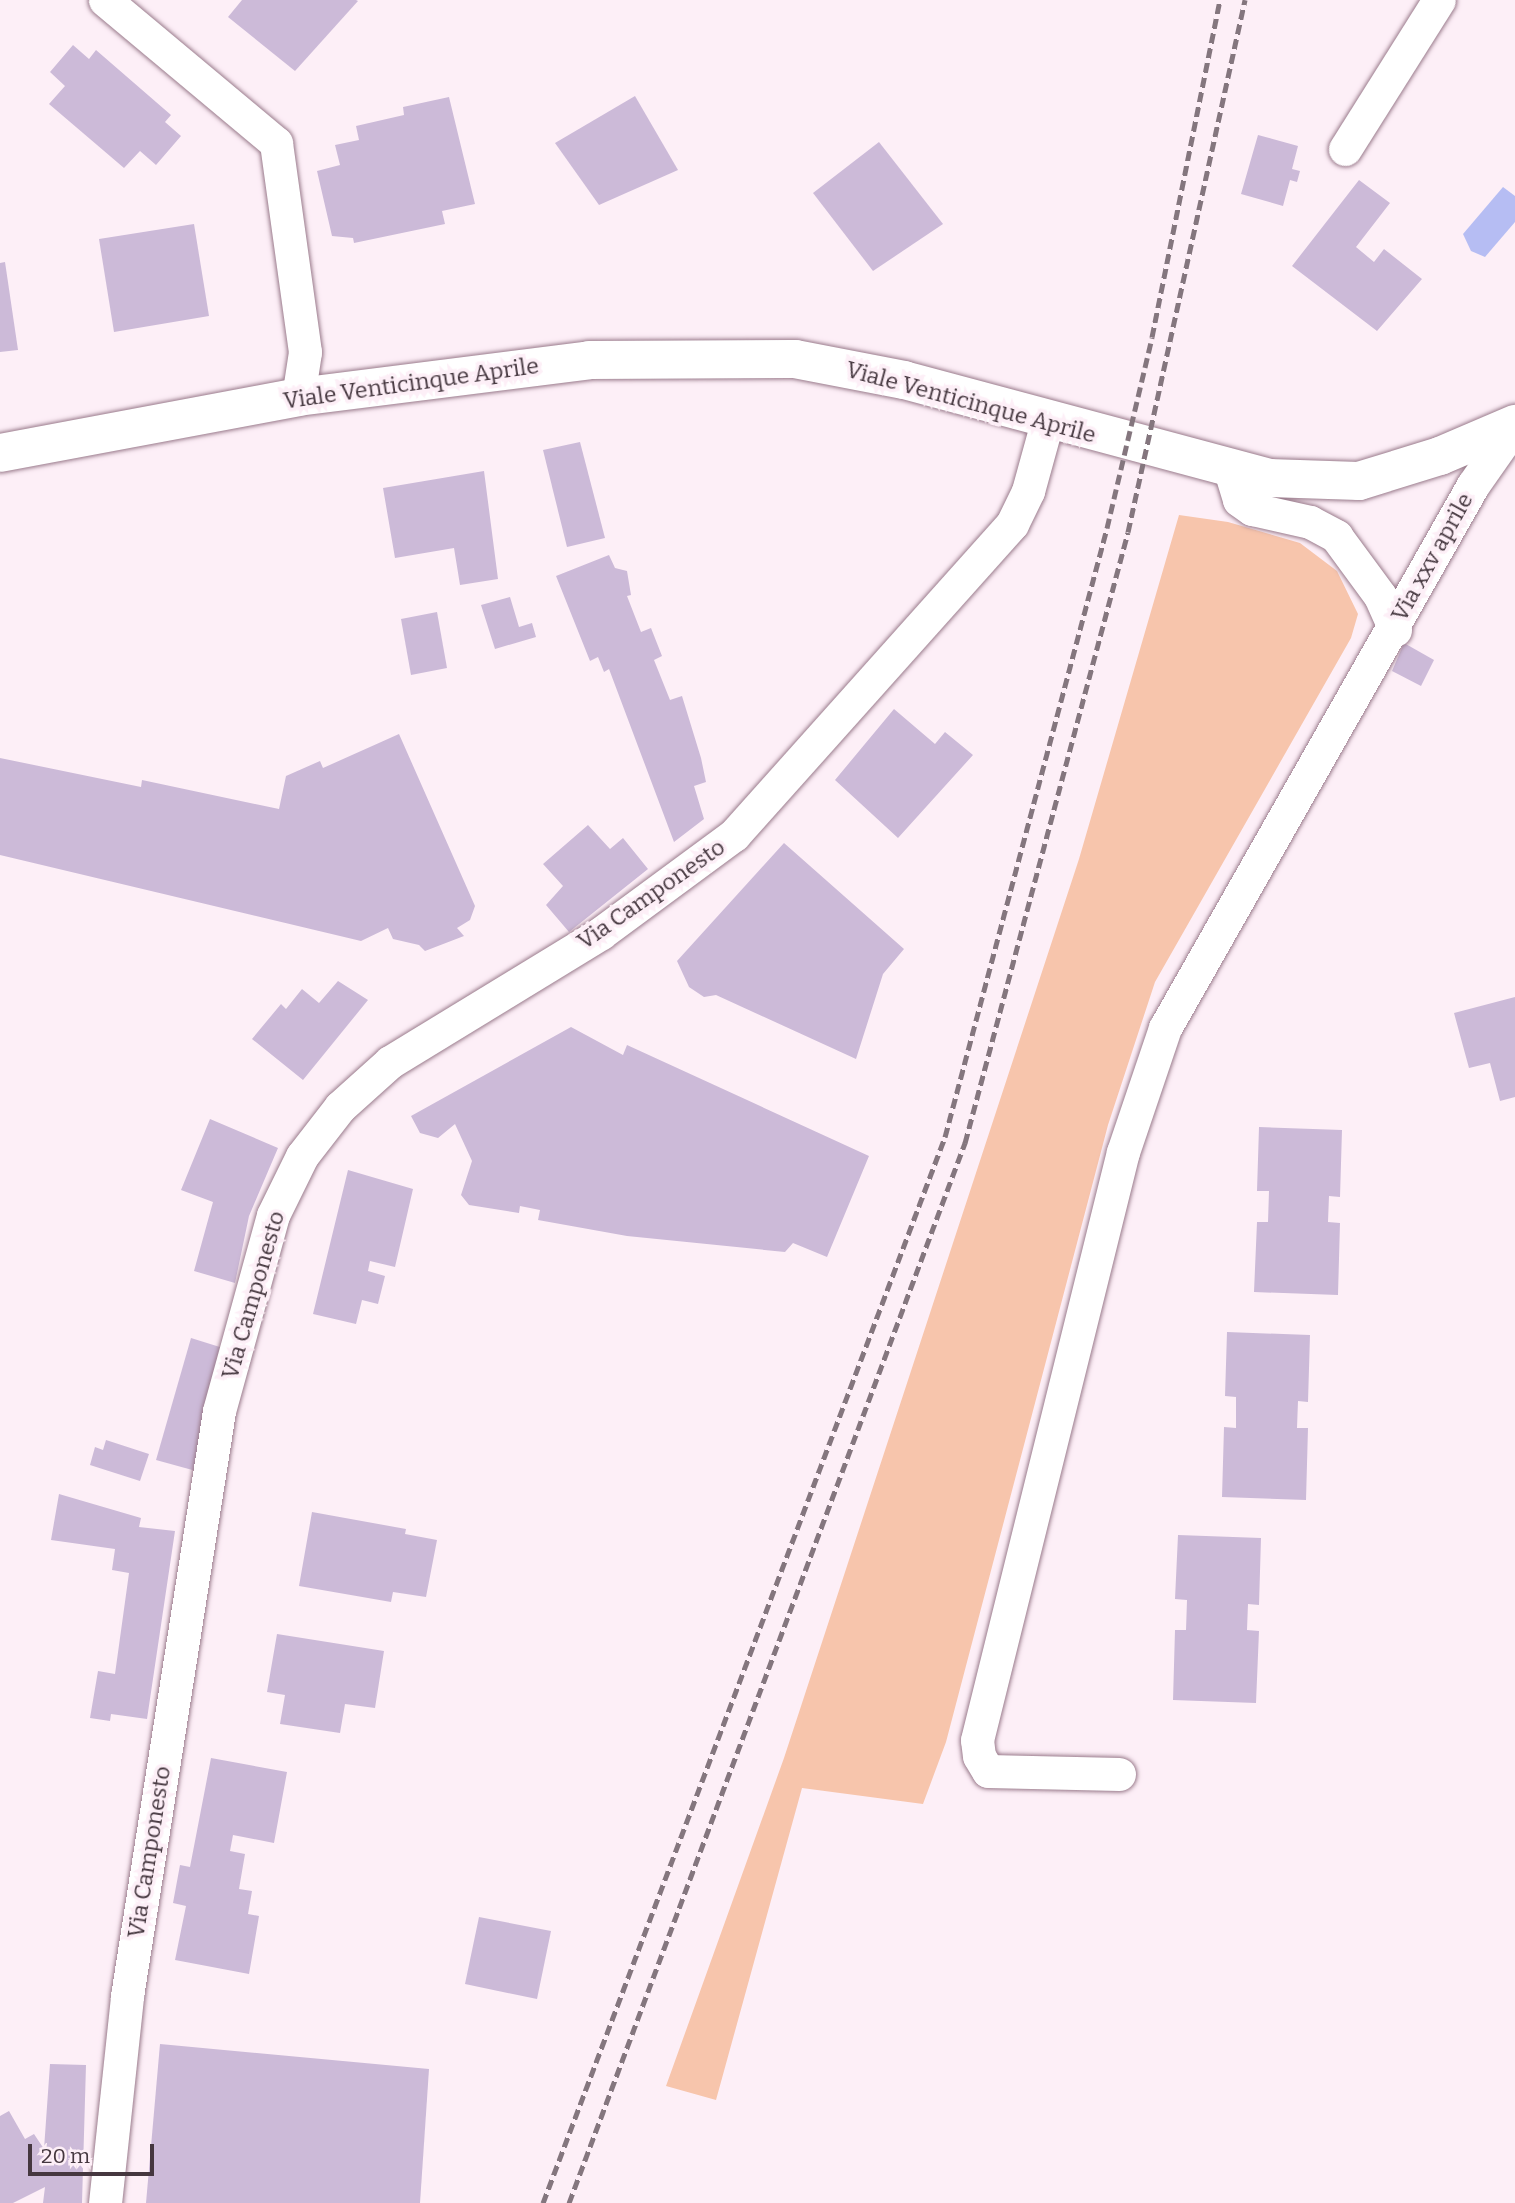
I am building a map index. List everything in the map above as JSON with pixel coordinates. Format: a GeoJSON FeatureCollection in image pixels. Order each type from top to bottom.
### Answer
{"type":"FeatureCollection","features":[{"type":"Feature","properties":{"kind":"main road","name":"Viale Venticinque Aprile"},"geometry":{"type":"LineString","coordinates":[[0,453],[298,397],[577,361],[794,359],[904,380],[1047,422],[1269,478],[1359,481],[1440,456],[1515,425]]}},
{"type":"Feature","properties":{"kind":"street"},"geometry":{"type":"LineString","coordinates":[[105,0],[276,143],[305,352],[298,397]]}},
{"type":"Feature","properties":{"kind":"street"},"geometry":{"type":"LineString","coordinates":[[1345,149],[1439,0]]}},
{"type":"Feature","properties":{"kind":"street","name":"Via Camponesto"},"geometry":{"type":"LineString","coordinates":[[105,2203],[127,1996],[219,1411],[273,1215],[302,1156],[340,1107],[390,1062],[601,933],[734,835],[1012,524],[1028,491],[1047,422]]}},
{"type":"Feature","properties":{"kind":"street","name":"Via xxv aprile"},"geometry":{"type":"LineString","coordinates":[[1395,630],[1473,485],[1515,425]]}},
{"type":"Feature","properties":{"kind":"street","name":"Via xxv aprile"},"geometry":{"type":"LineString","coordinates":[[1230,470],[1239,500],[1252,509],[1310,522],[1336,536],[1380,596],[1395,630]]}},
{"type":"Feature","properties":{"kind":"street"},"geometry":{"type":"LineString","coordinates":[[1119,1774],[988,1771],[979,1756],[977,1740],[1123,1152],[1153,1056],[1165,1028],[1395,630]]}},
{"type":"Feature","properties":{"kind":"shaded area"},"geometry":{"type":"Polygon","coordinates":[[[1179,515],[1228,522],[1300,543],[1337,571],[1358,614],[1351,638],[1155,982],[1108,1125],[946,1742],[923,1804],[802,1788],[716,2100],[666,2086],[784,1758],[1079,859],[1179,515]]]}},
{"type":"Feature","properties":{"kind":"water"},"geometry":{"type":"Polygon","coordinates":[[[1503,187],[1515,196],[1515,222],[1485,257],[1471,251],[1463,234],[1503,187]]]}},
{"type":"Feature","properties":{"kind":"building"},"geometry":{"type":"Polygon","coordinates":[[[242,0],[358,1],[295,71],[228,17],[242,0]]]}},
{"type":"Feature","properties":{"kind":"building"},"geometry":{"type":"Polygon","coordinates":[[[73,45],[89,59],[96,50],[171,115],[165,122],[181,136],[156,165],[140,151],[124,168],[49,104],[65,86],[50,72],[73,45]]]}},
{"type":"Feature","properties":{"kind":"building"},"geometry":{"type":"Polygon","coordinates":[[[635,96],[678,170],[599,205],[555,143],[635,96]]]}},
{"type":"Feature","properties":{"kind":"building"},"geometry":{"type":"Polygon","coordinates":[[[449,97],[475,204],[442,211],[445,224],[354,243],[353,238],[332,236],[317,171],[340,165],[335,145],[359,140],[356,126],[404,115],[403,107],[449,97]]]}},
{"type":"Feature","properties":{"kind":"building"},"geometry":{"type":"Polygon","coordinates":[[[1258,135],[1298,146],[1292,169],[1300,171],[1297,182],[1290,180],[1283,206],[1241,194],[1258,135]]]}},
{"type":"Feature","properties":{"kind":"building"},"geometry":{"type":"Polygon","coordinates":[[[879,142],[943,224],[873,271],[813,193],[879,142]]]}},
{"type":"Feature","properties":{"kind":"building"},"geometry":{"type":"Polygon","coordinates":[[[1359,180],[1390,203],[1356,247],[1374,262],[1384,249],[1422,279],[1377,331],[1292,266],[1359,180]]]}},
{"type":"Feature","properties":{"kind":"building"},"geometry":{"type":"Polygon","coordinates":[[[194,224],[209,316],[114,332],[99,239],[194,224]]]}},
{"type":"Feature","properties":{"kind":"building"},"geometry":{"type":"Polygon","coordinates":[[[5,262],[18,350],[0,352],[0,263],[5,262]]]}},
{"type":"Feature","properties":{"kind":"building"},"geometry":{"type":"Polygon","coordinates":[[[580,442],[605,538],[567,547],[543,450],[580,442]]]}},
{"type":"Feature","properties":{"kind":"building"},"geometry":{"type":"Polygon","coordinates":[[[484,471],[498,579],[460,585],[454,548],[395,558],[383,488],[484,471]]]}},
{"type":"Feature","properties":{"kind":"building"},"geometry":{"type":"Polygon","coordinates":[[[609,555],[615,568],[627,571],[631,595],[627,596],[641,632],[651,628],[662,656],[654,660],[670,700],[682,696],[701,758],[706,782],[694,786],[704,819],[674,842],[609,669],[604,672],[598,657],[590,661],[556,576],[609,555]]]}},
{"type":"Feature","properties":{"kind":"building"},"geometry":{"type":"Polygon","coordinates":[[[510,597],[519,627],[532,623],[536,637],[495,649],[481,605],[510,597]]]}},
{"type":"Feature","properties":{"kind":"building"},"geometry":{"type":"Polygon","coordinates":[[[437,612],[447,668],[411,675],[401,619],[437,612]]]}},
{"type":"Feature","properties":{"kind":"building"},"geometry":{"type":"Polygon","coordinates":[[[1404,643],[1434,660],[1421,686],[1392,671],[1404,643]]]}},
{"type":"Feature","properties":{"kind":"building"},"geometry":{"type":"Polygon","coordinates":[[[894,709],[935,744],[945,732],[973,755],[898,838],[835,780],[894,709]]]}},
{"type":"Feature","properties":{"kind":"building"},"geometry":{"type":"Polygon","coordinates":[[[399,734],[475,906],[470,920],[457,928],[464,936],[425,951],[419,945],[393,939],[388,928],[361,941],[0,855],[0,758],[141,787],[142,780],[279,809],[286,776],[320,761],[323,768],[399,734]]]}},
{"type":"Feature","properties":{"kind":"building"},"geometry":{"type":"Polygon","coordinates":[[[588,825],[610,849],[623,838],[648,869],[569,932],[546,905],[563,886],[543,864],[588,825]]]}},
{"type":"Feature","properties":{"kind":"building"},"geometry":{"type":"Polygon","coordinates":[[[784,843],[904,949],[883,974],[856,1059],[716,995],[704,997],[689,987],[677,961],[784,843]]]}},
{"type":"Feature","properties":{"kind":"building"},"geometry":{"type":"Polygon","coordinates":[[[338,981],[368,1000],[303,1080],[252,1039],[281,1004],[286,1009],[302,989],[319,1003],[338,981]]]}},
{"type":"Feature","properties":{"kind":"building"},"geometry":{"type":"Polygon","coordinates":[[[1515,997],[1515,1097],[1500,1101],[1490,1063],[1469,1068],[1454,1013],[1515,997]]]}},
{"type":"Feature","properties":{"kind":"building"},"geometry":{"type":"Polygon","coordinates":[[[571,1027],[623,1055],[627,1045],[869,1156],[827,1257],[793,1243],[785,1252],[627,1236],[538,1220],[540,1210],[520,1206],[519,1213],[469,1205],[461,1195],[472,1161],[455,1124],[438,1138],[420,1133],[411,1116],[571,1027]]]}},
{"type":"Feature","properties":{"kind":"building"},"geometry":{"type":"Polygon","coordinates":[[[210,1119],[278,1148],[249,1216],[235,1283],[194,1271],[213,1202],[181,1190],[210,1119]]]}},
{"type":"Feature","properties":{"kind":"building"},"geometry":{"type":"Polygon","coordinates":[[[1259,1127],[1342,1130],[1340,1197],[1329,1196],[1328,1222],[1340,1223],[1338,1295],[1254,1292],[1257,1222],[1268,1222],[1269,1191],[1257,1191],[1259,1127]]]}},
{"type":"Feature","properties":{"kind":"building"},"geometry":{"type":"Polygon","coordinates":[[[348,1170],[413,1189],[395,1267],[370,1261],[368,1271],[385,1276],[378,1304],[362,1300],[356,1324],[313,1314],[348,1170]]]}},
{"type":"Feature","properties":{"kind":"building"},"geometry":{"type":"Polygon","coordinates":[[[1227,1332],[1310,1335],[1308,1402],[1298,1401],[1297,1428],[1308,1428],[1306,1500],[1222,1497],[1224,1427],[1236,1428],[1236,1397],[1225,1396],[1227,1332]]]}},
{"type":"Feature","properties":{"kind":"building"},"geometry":{"type":"Polygon","coordinates":[[[191,1338],[223,1348],[196,1471],[156,1460],[191,1338]]]}},
{"type":"Feature","properties":{"kind":"building"},"geometry":{"type":"Polygon","coordinates":[[[106,1440],[149,1454],[140,1481],[90,1465],[95,1447],[103,1450],[106,1440]]]}},
{"type":"Feature","properties":{"kind":"building"},"geometry":{"type":"Polygon","coordinates":[[[59,1494],[141,1518],[139,1527],[175,1531],[147,1719],[111,1714],[110,1721],[90,1718],[98,1671],[115,1674],[129,1573],[112,1570],[115,1549],[51,1540],[59,1494]]]}},
{"type":"Feature","properties":{"kind":"building"},"geometry":{"type":"Polygon","coordinates":[[[312,1512],[406,1529],[405,1534],[437,1540],[426,1597],[393,1592],[391,1602],[299,1586],[312,1512]]]}},
{"type":"Feature","properties":{"kind":"building"},"geometry":{"type":"Polygon","coordinates":[[[1178,1535],[1261,1538],[1259,1605],[1248,1604],[1247,1630],[1259,1631],[1256,1703],[1173,1700],[1175,1630],[1186,1630],[1187,1600],[1175,1599],[1178,1535]]]}},
{"type":"Feature","properties":{"kind":"building"},"geometry":{"type":"Polygon","coordinates":[[[277,1634],[384,1651],[375,1708],[345,1704],[340,1733],[280,1724],[285,1695],[267,1692],[277,1634]]]}},
{"type":"Feature","properties":{"kind":"building"},"geometry":{"type":"Polygon","coordinates":[[[211,1758],[287,1772],[274,1843],[233,1835],[230,1851],[245,1854],[239,1889],[252,1891],[248,1914],[259,1916],[249,1974],[175,1960],[186,1906],[173,1903],[180,1865],[190,1867],[211,1758]]]}},
{"type":"Feature","properties":{"kind":"building"},"geometry":{"type":"Polygon","coordinates":[[[479,1917],[551,1931],[537,1999],[465,1984],[479,1917]]]}},
{"type":"Feature","properties":{"kind":"building"},"geometry":{"type":"Polygon","coordinates":[[[160,2044],[429,2069],[420,2203],[146,2203],[160,2044]]]}},
{"type":"Feature","properties":{"kind":"building"},"geometry":{"type":"Polygon","coordinates":[[[50,2064],[86,2065],[82,2203],[43,2203],[45,2187],[13,2203],[0,2203],[0,2116],[9,2111],[25,2139],[34,2134],[44,2149],[50,2064]]]}},
{"type":"Feature","properties":{"kind":"railway"},"geometry":{"type":"LineString","coordinates":[[543,2203],[945,1137],[1107,528],[1152,337],[1220,0]]}},
{"type":"Feature","properties":{"kind":"railway"},"geometry":{"type":"LineString","coordinates":[[569,2203],[965,1143],[1128,532],[1245,0]]}}]}
